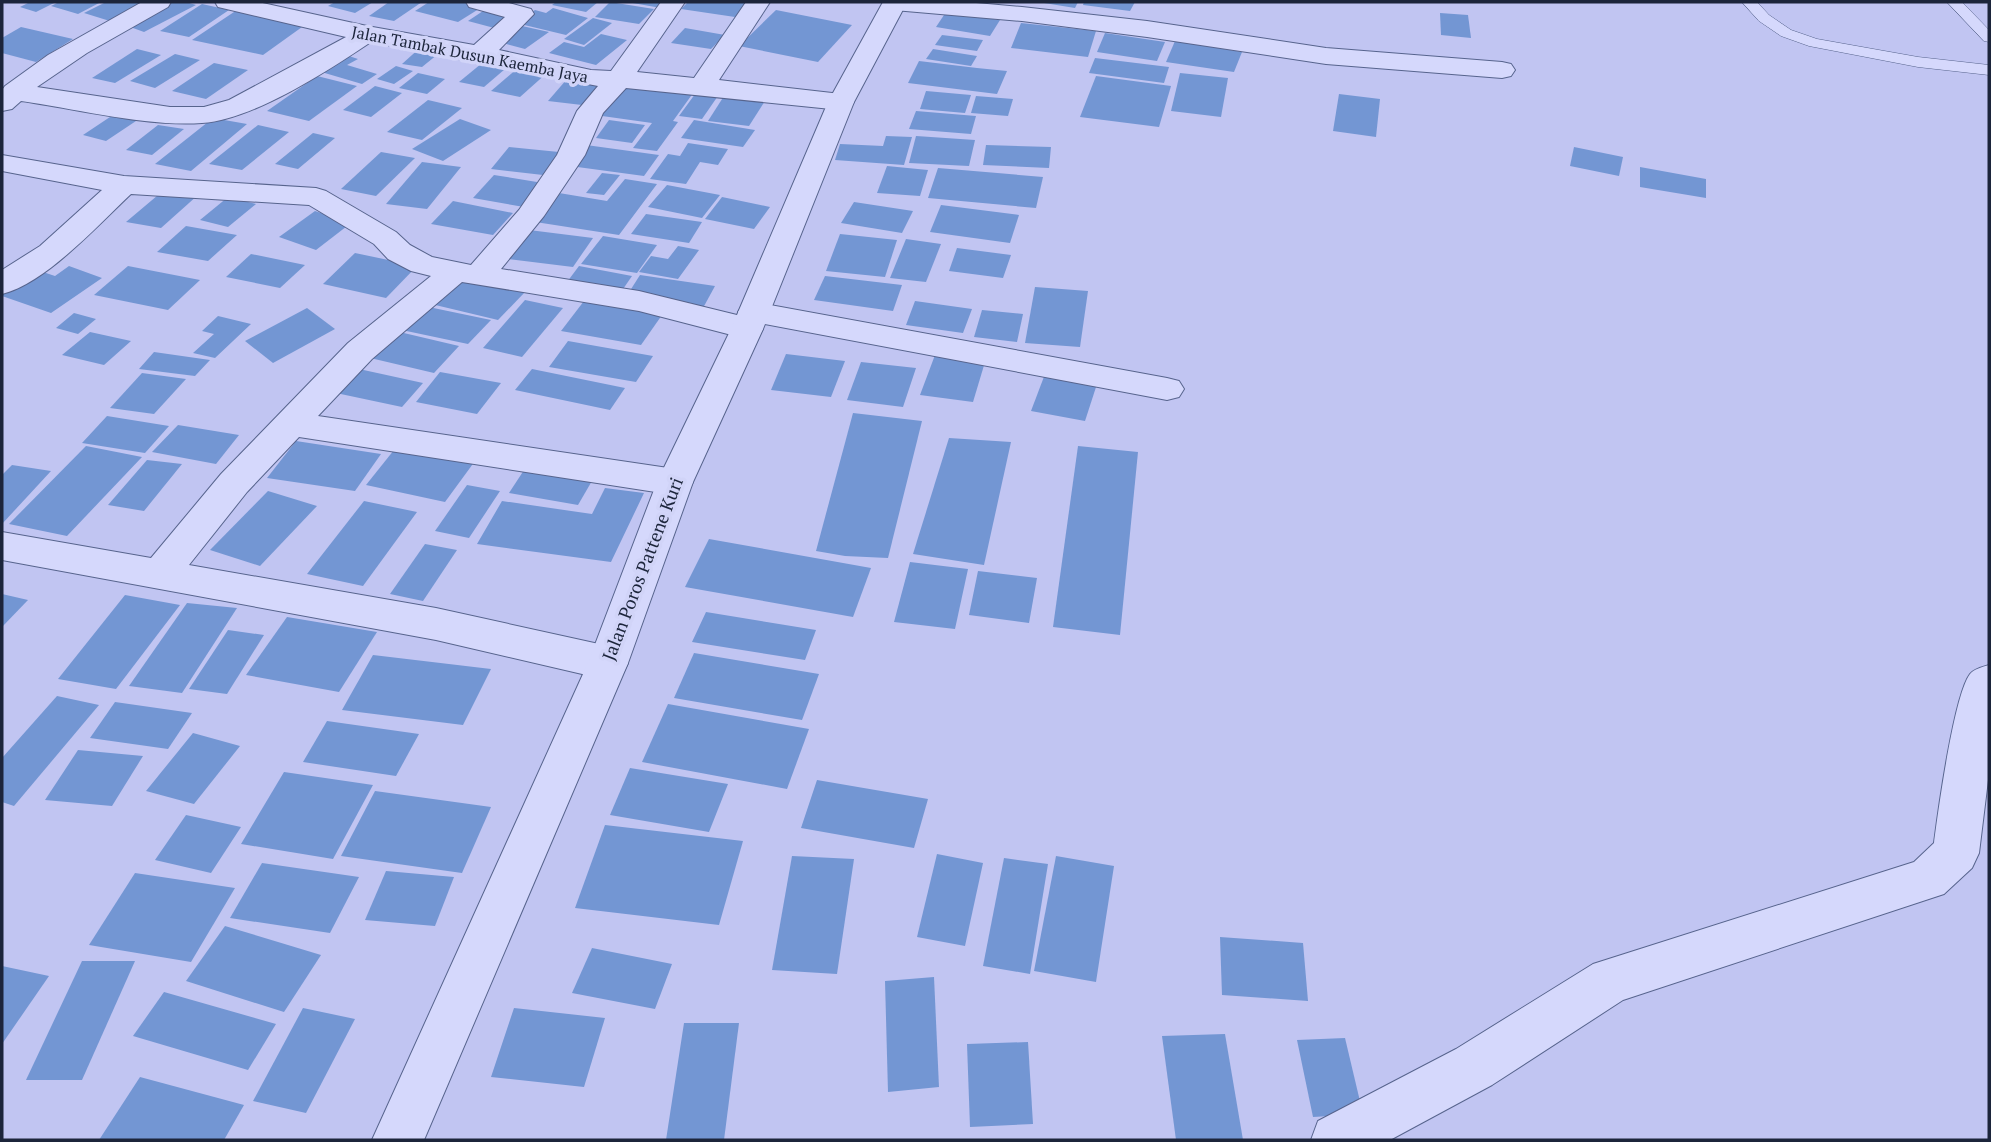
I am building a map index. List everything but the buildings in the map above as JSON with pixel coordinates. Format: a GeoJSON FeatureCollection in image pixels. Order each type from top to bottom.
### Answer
{"type":"FeatureCollection","features":[{"type":"Feature","properties":{"kind":"street"},"geometry":{"type":"LineString","coordinates":[[10,90],[159,2]]}},
{"type":"Feature","properties":{"kind":"street","name":"Jalan Tambak Dusun Kaemba Jaya"},"geometry":{"type":"LineString","coordinates":[[227,2],[367,34],[480,54],[591,78],[841,102]]}},
{"type":"Feature","properties":{"kind":"street"},"geometry":{"type":"LineString","coordinates":[[478,2],[522,14],[480,54]]}},
{"type":"Feature","properties":{"kind":"street"},"geometry":{"type":"LineString","coordinates":[[160,574],[234,483],[294,424],[360,351],[467,274],[529,216],[571,155],[591,111],[619,79],[673,2]]}},
{"type":"Feature","properties":{"kind":"street"},"geometry":{"type":"LineString","coordinates":[[701,87],[758,2]]}},
{"type":"Feature","properties":{"kind":"street"},"geometry":{"type":"LineString","coordinates":[[895,3],[1092,22],[1326,56],[1502,70]]}},
{"type":"Feature","properties":{"kind":"street","name":"Jalan Poros Pattene Kuri"},"geometry":{"type":"LineString","coordinates":[[397,1140],[608,663],[676,482],[751,320],[841,102],[895,3]]}},
{"type":"Feature","properties":{"kind":"street"},"geometry":{"type":"LineString","coordinates":[[10,90],[170,116],[205,115],[239,106],[330,58],[367,34]]}},
{"type":"Feature","properties":{"kind":"street"},"geometry":{"type":"LineString","coordinates":[[2,163],[124,184],[316,197],[386,238],[399,252],[422,264],[467,274],[1167,389]]}},
{"type":"Feature","properties":{"kind":"street"},"geometry":{"type":"LineString","coordinates":[[2,284],[51,253],[124,184]]}},
{"type":"Feature","properties":{"kind":"street"},"geometry":{"type":"LineString","coordinates":[[294,424],[676,482]]}},
{"type":"Feature","properties":{"kind":"street"},"geometry":{"type":"LineString","coordinates":[[2,545],[436,624],[608,663]]}},
{"type":"Feature","properties":{"kind":"street"},"geometry":{"type":"LineString","coordinates":[[1337,1140],[1474,1068],[1609,981],[1928,880],[1956,853],[1962,800],[1984,687],[1989,682]]}},
{"type":"Feature","properties":{"kind":"lane"},"geometry":{"type":"LineString","coordinates":[[1749,2],[1764,18],[1786,33],[1814,43],[1918,62],[1989,70]]}},
{"type":"Feature","properties":{"kind":"lane"},"geometry":{"type":"LineString","coordinates":[[1954,2],[1989,38]]}}]}
